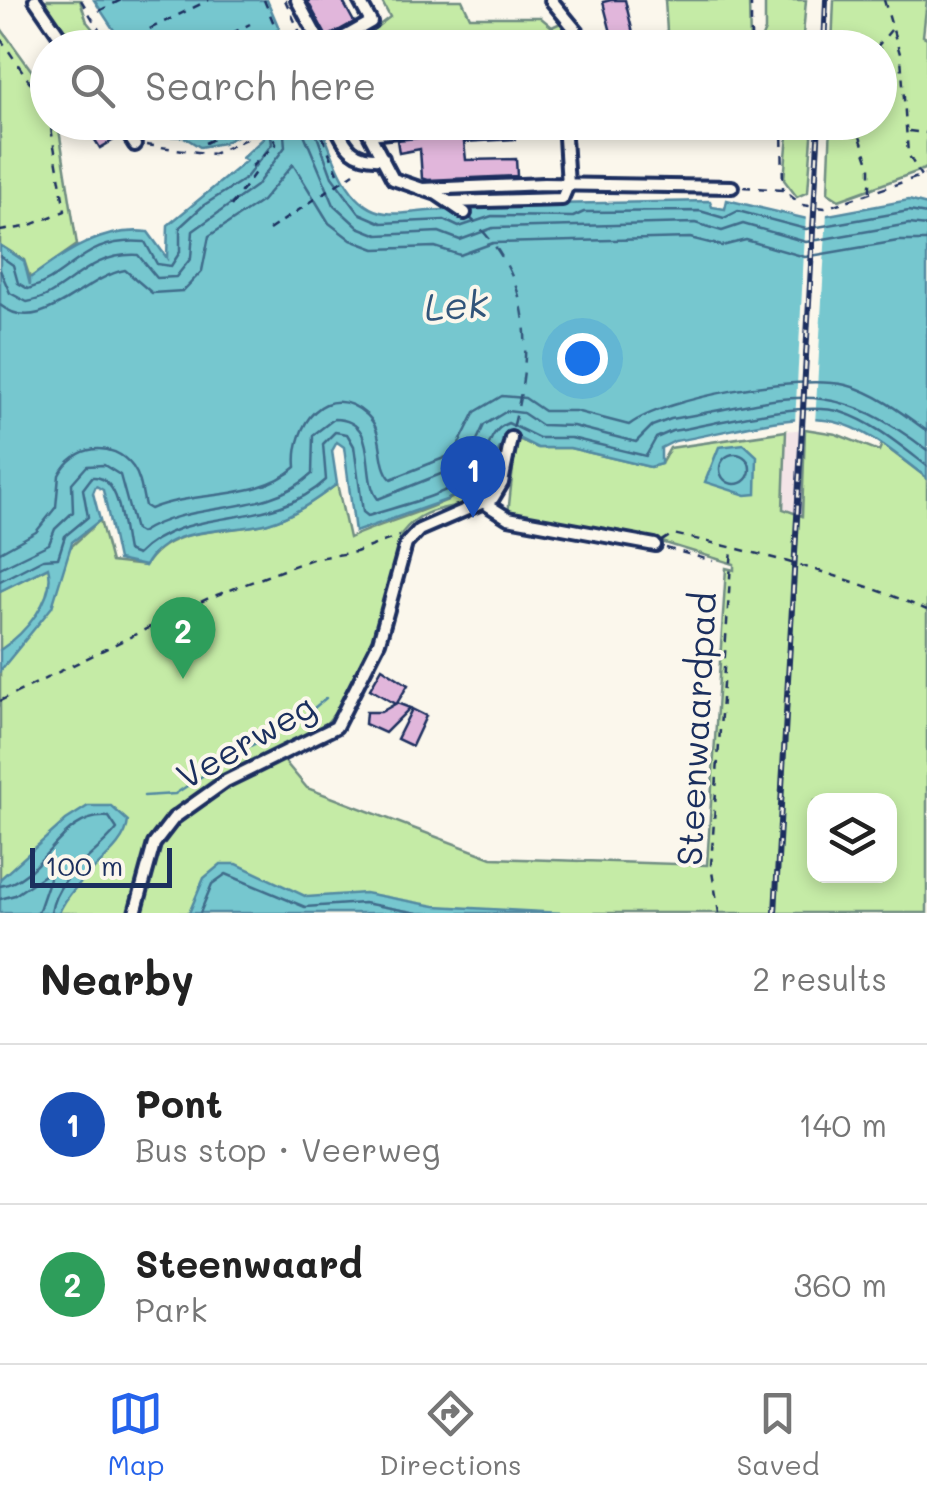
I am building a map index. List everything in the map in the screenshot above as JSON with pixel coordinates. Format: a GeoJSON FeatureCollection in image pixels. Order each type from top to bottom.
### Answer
{"type":"FeatureCollection","features":[{"type":"Feature","properties":{"kind":"street"},"geometry":{"type":"LineString","coordinates":[[35,0],[56,30]]}},
{"type":"Feature","properties":{"kind":"street"},"geometry":{"type":"LineString","coordinates":[[297,0],[314,30]]}},
{"type":"Feature","properties":{"kind":"street"},"geometry":{"type":"LineString","coordinates":[[356,30],[370,22],[359,0]]}},
{"type":"Feature","properties":{"kind":"street"},"geometry":{"type":"LineString","coordinates":[[551,0],[576,30]]}},
{"type":"Feature","properties":{"kind":"street"},"geometry":{"type":"LineString","coordinates":[[132,140],[135,145]]}},
{"type":"Feature","properties":{"kind":"street"},"geometry":{"type":"LineString","coordinates":[[344,140],[352,153],[364,160],[383,158]]}},
{"type":"Feature","properties":{"kind":"street"},"geometry":{"type":"LineString","coordinates":[[373,140],[393,179],[451,202],[465,213]]}},
{"type":"Feature","properties":{"kind":"street"},"geometry":{"type":"LineString","coordinates":[[451,202],[562,199],[568,185],[565,140]]}},
{"type":"Feature","properties":{"kind":"street"},"geometry":{"type":"LineString","coordinates":[[422,189],[568,185],[732,187]]}},
{"type":"Feature","properties":{"kind":"street"},"geometry":{"type":"LineString","coordinates":[[410,538],[430,524],[486,504],[502,483],[511,438]]}},
{"type":"Feature","properties":{"kind":"street"},"geometry":{"type":"LineString","coordinates":[[486,504],[508,518],[655,545]]}},
{"type":"Feature","properties":{"kind":"street","name":"Veerweg"},"geometry":{"type":"LineString","coordinates":[[135,913],[154,844],[174,818],[226,780],[336,727],[379,642],[402,551],[410,538]]}},
{"type":"Feature","properties":{"kind":"path"},"geometry":{"type":"LineString","coordinates":[[82,0],[100,30]]}},
{"type":"Feature","properties":{"kind":"path"},"geometry":{"type":"LineString","coordinates":[[99,11],[121,0]]}},
{"type":"Feature","properties":{"kind":"path"},"geometry":{"type":"LineString","coordinates":[[148,30],[209,0]]}},
{"type":"Feature","properties":{"kind":"path"},"geometry":{"type":"LineString","coordinates":[[264,0],[276,30]]}},
{"type":"Feature","properties":{"kind":"path"},"geometry":{"type":"LineString","coordinates":[[285,0],[299,30]]}},
{"type":"Feature","properties":{"kind":"path"},"geometry":{"type":"LineString","coordinates":[[751,0],[752,30]]}},
{"type":"Feature","properties":{"kind":"path"},"geometry":{"type":"LineString","coordinates":[[884,0],[892,29]]}},
{"type":"Feature","properties":{"kind":"path"},"geometry":{"type":"LineString","coordinates":[[238,30],[250,24]]}},
{"type":"Feature","properties":{"kind":"path"},"geometry":{"type":"LineString","coordinates":[[0,38],[30,82]]}},
{"type":"Feature","properties":{"kind":"path"},"geometry":{"type":"LineString","coordinates":[[897,46],[908,154],[921,176]]}},
{"type":"Feature","properties":{"kind":"path"},"geometry":{"type":"LineString","coordinates":[[908,131],[927,134]]}},
{"type":"Feature","properties":{"kind":"path"},"geometry":{"type":"LineString","coordinates":[[0,231],[26,227],[65,211],[53,140]]}},
{"type":"Feature","properties":{"kind":"path"},"geometry":{"type":"LineString","coordinates":[[205,143],[212,140]]}},
{"type":"Feature","properties":{"kind":"path"},"geometry":{"type":"LineString","coordinates":[[135,145],[213,154],[244,140]]}},
{"type":"Feature","properties":{"kind":"path"},"geometry":{"type":"LineString","coordinates":[[232,206],[256,171],[252,166],[276,144],[274,140]]}},
{"type":"Feature","properties":{"kind":"path"},"geometry":{"type":"LineString","coordinates":[[324,140],[338,173]]}},
{"type":"Feature","properties":{"kind":"path"},"geometry":{"type":"LineString","coordinates":[[782,140],[783,190]]}},
{"type":"Feature","properties":{"kind":"path"},"geometry":{"type":"LineString","coordinates":[[861,140],[870,166],[869,192]]}},
{"type":"Feature","properties":{"kind":"path"},"geometry":{"type":"LineString","coordinates":[[269,230],[354,174]]}},
{"type":"Feature","properties":{"kind":"path"},"geometry":{"type":"LineString","coordinates":[[732,187],[783,190],[798,203],[821,208],[927,174]]}},
{"type":"Feature","properties":{"kind":"path","name":"Steenwaardpad"},"geometry":{"type":"LineString","coordinates":[[655,545],[673,534],[732,547],[870,586],[927,610]]}},
{"type":"Feature","properties":{"kind":"path"},"geometry":{"type":"LineString","coordinates":[[0,700],[209,598],[312,559],[356,552],[394,536],[410,538]]}},
{"type":"Feature","properties":{"kind":"path"},"geometry":{"type":"LineString","coordinates":[[655,545],[713,561]]}},
{"type":"Feature","properties":{"kind":"path","name":"Steenwaardpad"},"geometry":{"type":"LineString","coordinates":[[719,913],[711,866],[732,547]]}},
{"type":"Feature","properties":{"kind":"shaded area"},"geometry":{"type":"Polygon","coordinates":[[[805,429],[801,586],[764,913],[786,431],[805,429]]]}},
{"type":"Feature","properties":{"kind":"green space"},"geometry":{"type":"Polygon","coordinates":[[[39,0],[80,0],[94,30],[59,30],[39,0]]]}},
{"type":"Feature","properties":{"kind":"green space"},"geometry":{"type":"Polygon","coordinates":[[[381,0],[462,0],[470,17],[540,17],[552,27],[567,20],[572,30],[373,30],[390,17],[381,0]]]}},
{"type":"Feature","properties":{"kind":"green space"},"geometry":{"type":"Polygon","coordinates":[[[665,0],[749,0],[750,30],[667,30],[665,0]]]}},
{"type":"Feature","properties":{"kind":"green space"},"geometry":{"type":"Polygon","coordinates":[[[765,0],[806,0],[803,30],[765,30],[765,0]]]}},
{"type":"Feature","properties":{"kind":"green space"},"geometry":{"type":"Polygon","coordinates":[[[834,0],[927,0],[923,36],[927,38],[927,168],[839,200],[828,193],[830,140],[897,140],[897,30],[833,30],[834,0]]]}},
{"type":"Feature","properties":{"kind":"green space"},"geometry":{"type":"Polygon","coordinates":[[[0,27],[30,68],[30,140],[61,140],[77,245],[30,278],[24,260],[0,245],[0,27]]]}},
{"type":"Feature","properties":{"kind":"green space"},"geometry":{"type":"Polygon","coordinates":[[[788,140],[812,140],[808,192],[797,197],[784,180],[788,140]]]}},
{"type":"Feature","properties":{"kind":"green space"},"geometry":{"type":"Polygon","coordinates":[[[805,429],[836,434],[879,451],[882,444],[927,478],[927,913],[0,913],[0,671],[16,649],[0,650],[0,591],[49,567],[100,520],[111,562],[145,566],[169,543],[201,533],[277,520],[337,484],[349,538],[439,504],[473,486],[489,472],[502,439],[497,469],[488,488],[463,504],[432,511],[402,533],[379,625],[338,709],[322,729],[276,751],[307,788],[492,858],[707,865],[726,568],[734,570],[734,564],[652,539],[508,515],[516,438],[538,448],[570,448],[650,467],[661,464],[670,448],[786,431],[783,509],[802,516],[805,429]]]}},
{"type":"Feature","properties":{"kind":"water"},"geometry":{"type":"Polygon","coordinates":[[[94,0],[267,0],[280,30],[114,30],[94,0]]]}},
{"type":"Feature","properties":{"kind":"water"},"geometry":{"type":"Polygon","coordinates":[[[189,140],[229,140],[223,143],[200,147],[189,140]]]}},
{"type":"Feature","properties":{"kind":"water","name":"Lek"},"geometry":{"type":"Polygon","coordinates":[[[262,140],[327,140],[351,190],[372,209],[386,213],[449,210],[459,218],[471,208],[491,205],[710,201],[712,207],[725,209],[727,200],[807,219],[909,200],[927,205],[927,478],[860,431],[817,419],[777,421],[675,441],[661,448],[661,464],[650,467],[570,448],[538,448],[508,433],[481,482],[446,500],[355,532],[344,447],[337,442],[332,451],[337,484],[313,502],[268,523],[183,536],[155,552],[145,566],[118,560],[103,490],[96,486],[93,493],[100,520],[72,542],[52,607],[0,671],[0,650],[36,614],[50,579],[48,567],[0,591],[0,245],[24,261],[30,285],[30,278],[71,251],[115,233],[148,232],[167,258],[168,225],[246,161],[242,158],[262,140]]]}},
{"type":"Feature","properties":{"kind":"water"},"geometry":{"type":"Polygon","coordinates":[[[744,444],[757,456],[756,494],[746,495],[705,482],[719,447],[744,444]]]}},
{"type":"Feature","properties":{"kind":"water"},"geometry":{"type":"Polygon","coordinates":[[[88,806],[111,806],[128,821],[110,854],[76,887],[59,913],[0,913],[0,879],[66,820],[88,806]]]}},
{"type":"Feature","properties":{"kind":"water"},"geometry":{"type":"Polygon","coordinates":[[[221,864],[237,864],[307,897],[365,893],[435,906],[561,913],[189,913],[204,878],[221,864]]]}},
{"type":"Feature","properties":{"kind":"pier"},"geometry":{"type":"Polygon","coordinates":[[[827,212],[815,424],[795,423],[806,214],[827,212]]]}},
{"type":"Feature","properties":{"kind":"building"},"geometry":{"type":"Polygon","coordinates":[[[307,0],[342,0],[354,22],[340,30],[323,30],[307,0]]]}},
{"type":"Feature","properties":{"kind":"building"},"geometry":{"type":"Polygon","coordinates":[[[625,0],[632,30],[610,30],[603,2],[625,0]]]}},
{"type":"Feature","properties":{"kind":"building"},"geometry":{"type":"Polygon","coordinates":[[[95,140],[114,140],[100,148],[95,140]]]}},
{"type":"Feature","properties":{"kind":"building"},"geometry":{"type":"Polygon","coordinates":[[[397,140],[498,140],[464,142],[466,160],[516,159],[517,176],[428,180],[422,178],[420,149],[399,153],[397,140]]]}},
{"type":"Feature","properties":{"kind":"building"},"geometry":{"type":"Polygon","coordinates":[[[382,668],[408,685],[397,703],[410,708],[385,733],[365,724],[366,712],[381,712],[395,704],[370,689],[382,668]]]}},
{"type":"Feature","properties":{"kind":"building"},"geometry":{"type":"Polygon","coordinates":[[[412,709],[426,716],[412,746],[397,739],[412,709]]]}},
{"type":"Feature","properties":{"kind":"waterway"},"geometry":{"type":"LineString","coordinates":[[144,796],[175,794],[240,751],[295,724],[326,698]]}},
{"type":"Feature","properties":{"kind":"ferry route"},"geometry":{"type":"LineString","coordinates":[[466,214],[506,264],[523,317],[524,374],[511,436]]}},
{"type":"Feature","properties":{"kind":"railway"},"geometry":{"type":"LineString","coordinates":[[825,30],[826,0]]}},
{"type":"Feature","properties":{"kind":"railway"},"geometry":{"type":"LineString","coordinates":[[775,913],[818,140]]}},
{"type":"Feature","properties":{"kind":"place","name":"Pont"},"geometry":{"type":"Point","coordinates":[473,518]}},
{"type":"Feature","properties":{"kind":"place","name":"Steenwaard"},"geometry":{"type":"Point","coordinates":[183,679]}}]}
